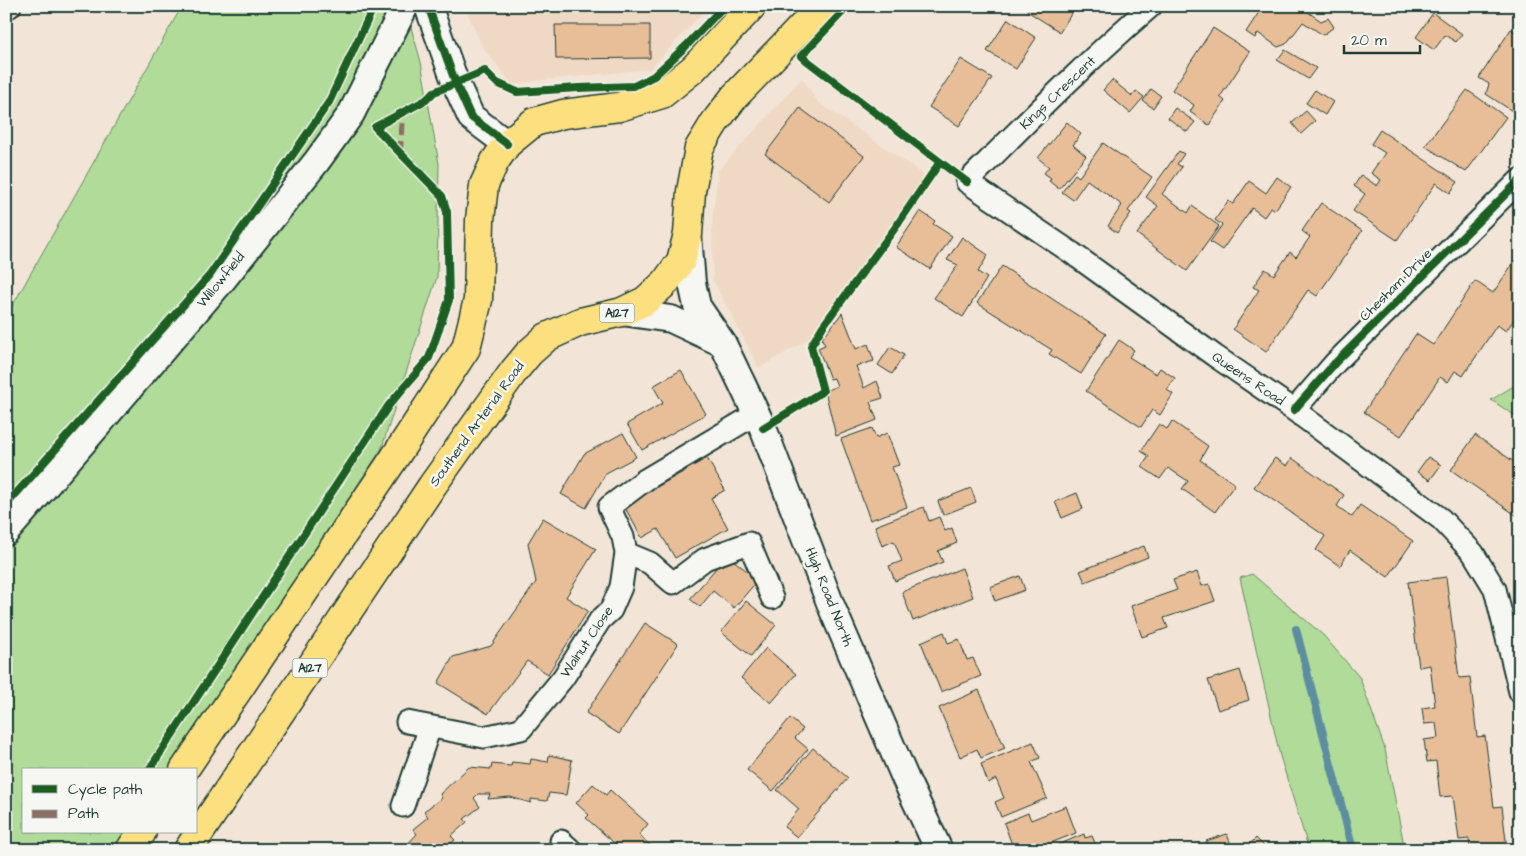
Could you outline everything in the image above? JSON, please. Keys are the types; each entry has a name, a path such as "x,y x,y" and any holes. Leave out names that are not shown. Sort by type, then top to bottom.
{"highway":[{"path":"185,768 393,460 466,348 478,300 480,220 484,185 495,161 507,144 534,122 563,114 619,107 662,94 693,69 752,6"},
{"name":"Southend Arterial Road","path":"188,850 432,486 514,371 529,353 547,336 580,322 622,312 645,301 665,282 680,261 688,234 691,191 699,148 715,122 735,96 822,6"},
{"path":"130,850 141,834"}],"street":[{"path":"6,8 10,6"},
{"name":"Willowfield","path":"6,532 224,278 316,161 351,114 405,6"},
{"path":"428,6 456,84 471,117 507,144"},
{"name":"Kings Crescent","path":"967,182 1151,6"},
{"name":"Chesham Drive","path":"1294,410 1335,363 1520,180"},
{"name":"Queens Road","path":"967,182 1072,253 1215,356 1294,410 1441,519 1474,553 1495,590 1520,692"},
{"name":"High Road North","path":"688,234 692,283 697,306 723,344 756,414 832,608 906,780 939,850"},
{"path":"622,312 671,319 723,344"},
{"name":"Walnut Close","path":"407,722 484,737 521,730 563,678 600,620 612,610 621,587 626,553 623,537 609,507 646,480 756,414"},
{"path":"626,553 650,563 673,583 705,559 749,543 772,598"},
{"path":"403,806 430,727"}],"shaded area":[{"path":"464,6 709,6 650,69 513,85 483,48"},
{"path":"802,78 818,102 926,176 808,340 759,368 713,280 712,222 718,171"}],"green space":[{"path":"182,6 405,6 421,62 439,164 437,277 381,450 168,768 22,768 22,834 124,834 113,850 6,850 6,317"},
{"path":"1520,382 1520,419 1491,400"},
{"path":"1252,574 1323,635 1360,678 1385,749 1405,850 1309,850 1280,756 1240,578"}],"building":[{"path":"1030,6 1076,6 1060,32 1027,11"},
{"path":"1263,6 1307,6 1305,10 1321,21 1328,18 1334,27 1323,35 1303,22 1286,44 1278,47 1258,33 1255,38 1246,32"},
{"path":"1433,13 1462,34 1456,42 1445,35 1434,50 1416,37"},
{"path":"1008,19 1036,38 1016,69 987,51"},
{"path":"555,25 650,25 650,58 556,59"},
{"path":"1213,28 1250,52 1220,97 1225,101 1209,125 1190,112 1194,105 1172,90"},
{"path":"1511,29 1520,35 1520,116 1486,94 1489,84 1479,78"},
{"path":"1285,50 1316,68 1308,79 1277,60"},
{"path":"961,59 992,78 959,126 929,107"},
{"path":"1112,80 1132,96 1136,91 1144,97 1130,113 1103,90"},
{"path":"1151,89 1161,96 1153,108 1143,101"},
{"path":"1315,90 1333,102 1325,115 1306,103"},
{"path":"1467,90 1506,117 1466,172 1425,146"},
{"path":"800,108 864,156 829,202 765,154"},
{"path":"1175,108 1195,122 1187,132 1168,118"},
{"path":"1306,111 1315,121 1301,134 1292,123"},
{"path":"1067,122 1081,134 1073,145 1086,156 1059,189 1049,181 1051,178 1044,173 1049,167 1038,158"},
{"path":"1380,130 1458,182 1450,193 1436,183 1397,240 1353,211 1365,194 1354,186 1361,175 1377,186 1381,180 1371,173 1385,153 1371,144"},
{"path":"1103,143 1152,177 1128,211 1131,213 1117,233 1108,226 1122,205 1087,180 1073,200 1062,192 1075,174 1079,177"},
{"path":"1179,151 1184,154 1177,164 1182,167 1162,194 1188,213 1192,206 1219,226 1187,271 1137,234 1158,206 1146,197"},
{"path":"1277,177 1291,187 1275,210 1271,207 1264,217 1252,208 1222,250 1210,242 1222,225 1215,220 1228,201 1233,204 1249,181 1266,193"},
{"path":"1321,203 1362,231 1317,296 1308,290 1266,352 1233,329 1259,290 1253,287 1265,269 1274,275 1290,252 1296,257 1310,237 1302,231"},
{"path":"920,211 935,221 933,224 952,236 930,269 896,247"},
{"path":"962,237 988,255 978,272 987,278 963,317 934,298 958,265 947,260"},
{"path":"1520,253 1520,313 1506,331 1497,325 1463,376 1455,371 1448,382 1440,377 1401,436 1364,412 1416,334 1433,345 1475,281 1493,293"},
{"path":"1002,266 1106,334 1081,374 1049,354 1052,350 977,303"},
{"path":"842,313 856,349 868,344 874,361 856,366 864,388 877,381 883,398 870,402 877,420 836,436 825,391 837,386 834,378 830,379 818,348 825,345 822,339"},
{"path":"1119,340 1134,350 1129,357 1156,374 1160,368 1175,378 1167,390 1173,394 1160,415 1152,410 1141,427 1086,391"},
{"path":"890,347 904,355 892,374 878,365"},
{"path":"681,370 706,414 642,450 627,424 663,403 653,386"},
{"path":"1172,421 1208,446 1200,460 1235,484 1215,512 1182,489 1188,481 1168,468 1160,479 1142,467 1149,456 1141,451 1159,424 1167,429"},
{"path":"872,428 876,438 887,433 899,465 892,467 907,507 870,520 841,439"},
{"path":"623,433 636,457 606,473 586,508 561,494 584,454"},
{"path":"1475,435 1520,466 1520,518 1451,470"},
{"path":"1428,457 1441,465 1430,480 1417,472"},
{"path":"707,458 725,490 711,498 728,528 675,558 658,529 642,538 624,506"},
{"path":"1275,458 1287,466 1292,458 1344,495 1337,506 1352,517 1360,505 1413,541 1388,577 1350,550 1340,566 1316,550 1325,536 1254,487"},
{"path":"971,488 976,502 943,515 938,501"},
{"path":"1077,493 1083,509 1062,518 1055,502"},
{"path":"924,507 929,521 939,517 945,531 952,528 957,543 938,551 943,562 895,581 889,566 902,561 894,541 882,546 875,526"},
{"path":"543,518 596,549 566,597 588,611 548,674 527,661 488,714 438,683 453,657 491,646 536,582 528,543"},
{"path":"1144,546 1148,557 1085,582 1080,571"},
{"path":"727,555 758,580 734,608 713,591 700,607 690,599"},
{"path":"962,568 973,597 913,621 902,592"},
{"path":"1197,572 1202,586 1209,584 1215,601 1164,618 1168,628 1142,637 1131,606 1177,590 1173,580"},
{"path":"1020,576 1025,590 995,601 990,587"},
{"path":"1446,577 1459,678 1470,677 1477,737 1485,736 1494,807 1502,806 1507,850 1470,850 1469,839 1459,840 1453,796 1440,797 1436,761 1427,762 1424,740 1438,738 1436,723 1424,724 1422,708 1435,706 1430,665 1419,667 1408,582"},
{"path":"746,601 776,625 751,656 721,632"},
{"path":"645,623 678,644 619,734 586,713"},
{"path":"944,632 948,643 959,639 967,660 973,658 981,676 941,692 921,642"},
{"path":"766,648 796,674 771,703 741,678"},
{"path":"1240,670 1249,700 1218,710 1208,680"},
{"path":"979,690 1005,748 981,758 977,749 960,757 939,708"},
{"path":"790,718 803,729 795,738 808,749 773,791 747,770"},
{"path":"1033,742 1040,758 1031,762 1047,798 1001,817 995,802 1004,798 996,779 988,783 981,764"},
{"path":"813,748 848,778 797,837 784,827 799,809 777,790"},
{"path":"549,755 572,760 566,795 549,793 547,801 531,799 531,803 510,797 488,799 490,794 478,794 474,798 480,807 464,819 467,822 451,836 455,840 443,850 402,850 417,834 413,829 428,817 424,811 442,798 440,794 469,767 491,769 492,764 511,766 512,762 530,764 531,759 548,762"},
{"path":"593,784 606,795 610,790 648,824 639,835 655,850 622,850 586,818 589,815 576,803"},
{"path":"1066,806 1076,833 1033,850 1014,850 1004,823 1028,813 1031,820"},
{"path":"1084,834 1085,838 1092,836 1098,850 1046,850"},
{"path":"1227,834 1233,850 1209,850 1206,841"},
{"path":"1256,838 1268,850 1244,850"}],"waterway":[{"path":"1296,629 1353,850"}],"marked path":[{"path":"400,153 402,113"}],"cycle path":[{"path":"6,505 210,275 329,102 374,6"},
{"path":"428,6 456,84 471,117 507,144"},
{"path":"150,768 389,405 429,358 449,300 447,212 442,196 375,127 426,100 434,92 485,71 497,83 517,92 634,86 654,76 724,6"},
{"path":"848,6 801,56 967,182"},
{"path":"763,428 823,391 811,346 823,326 895,228 940,162"},
{"path":"1294,410 1335,363 1520,180"}]}
